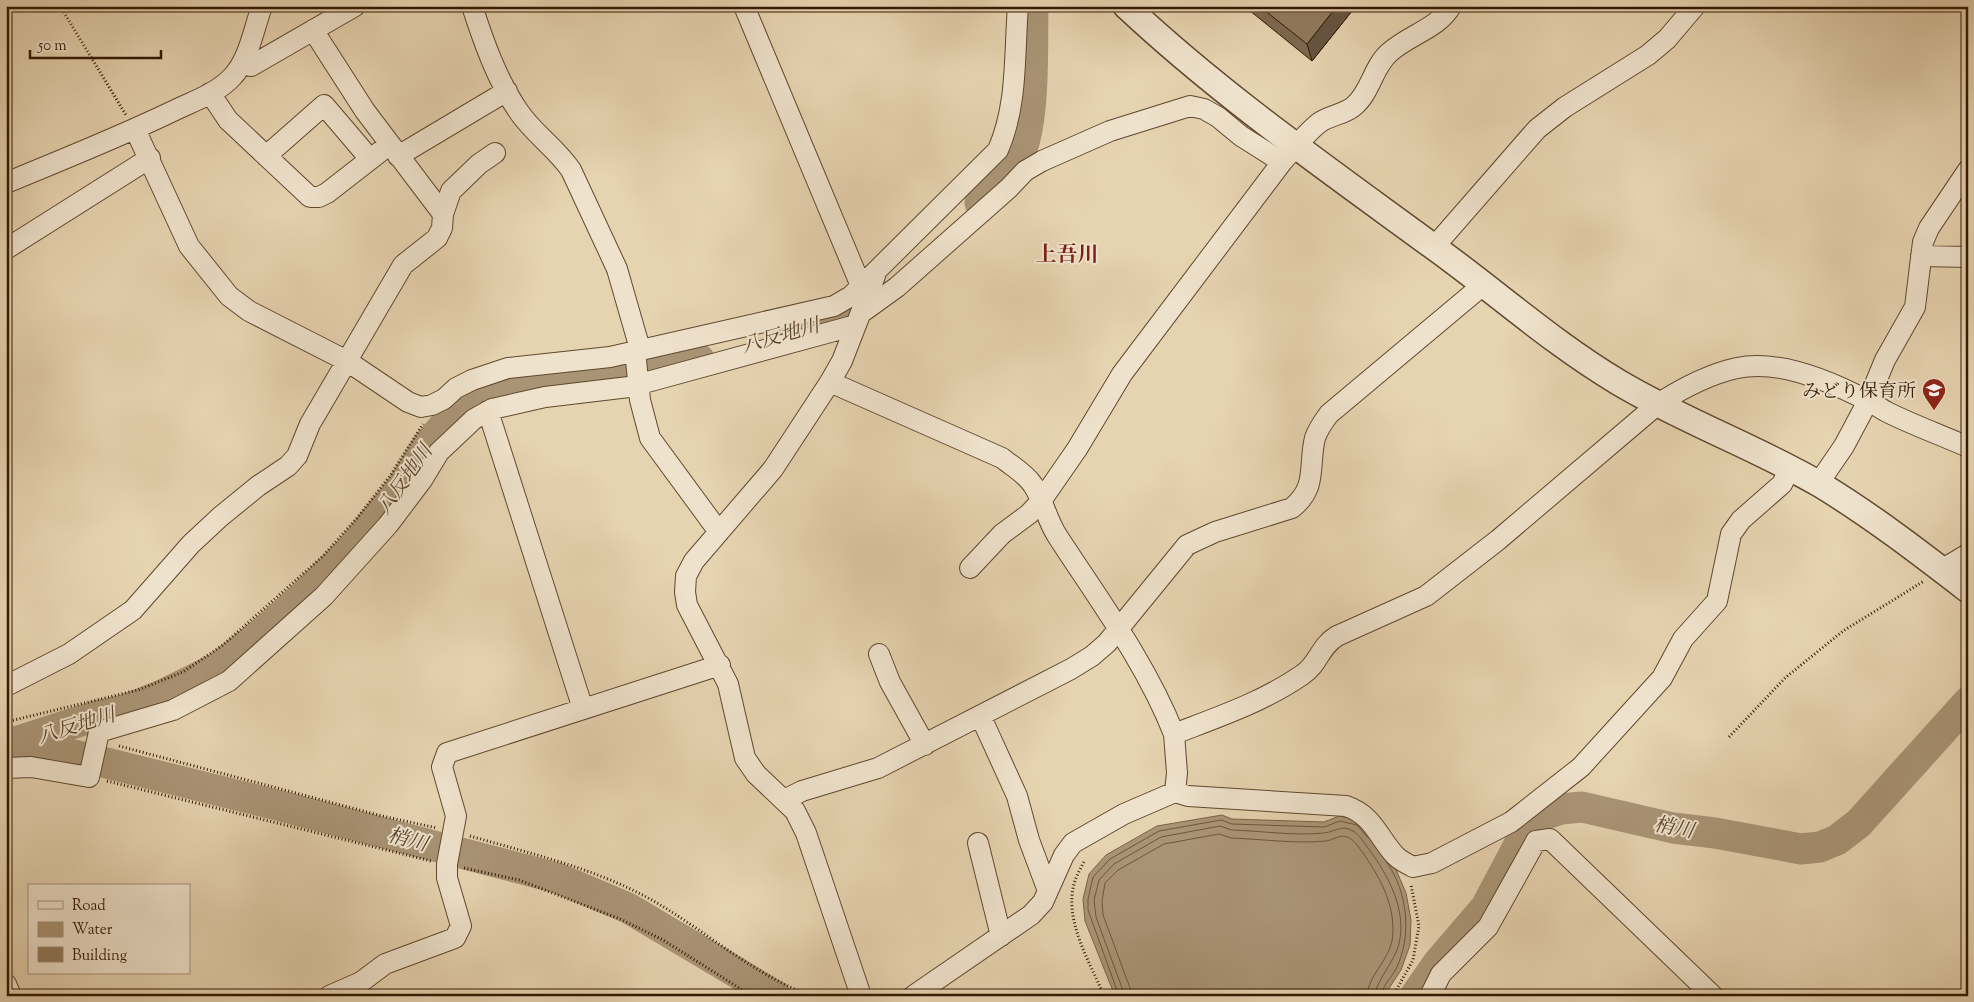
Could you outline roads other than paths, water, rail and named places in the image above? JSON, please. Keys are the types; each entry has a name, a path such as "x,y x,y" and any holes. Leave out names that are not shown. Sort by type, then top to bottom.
{"street":[{"path":"6,183 135,129 210,93 233,76 242,64 262,6"},
{"path":"242,64 252,66 355,6"},
{"path":"472,6 492,63 507,92 520,113 562,157 571,170 617,269 638,342 636,360 640,400 650,438 718,532"},
{"path":"744,6 861,286"},
{"path":"135,129 189,246 229,296 249,311 347,361 408,402 421,407 432,405 464,384 508,368 610,357 834,306 851,296 998,150 1008,127 1014,99 1018,6"},
{"path":"1126,6 1289,155"},
{"path":"970,568 1002,534 1029,514 1041,501 1077,449 1122,374 1289,155 1320,122 1354,106 1369,87 1380,63 1390,52 1434,24 1447,14 1451,6"},
{"path":"1434,246 1537,129 1565,107 1648,55 1667,39 1696,6"},
{"path":"313,30 394,150 443,214"},
{"path":"210,93 228,120 301,190 310,197 319,197 370,159 394,150 507,92"},
{"path":"266,156 324,106 370,159"},
{"path":"6,768 30,767 89,777 99,732 173,710 229,681 338,583 388,525 422,480 439,452 474,419 488,411 545,397 640,385 858,319 1009,188 1025,171 1042,161 1110,131 1190,106 1204,109 1218,117 1241,136 1289,155 1434,246 1567,350 1658,404 1818,484 1869,516 1968,590"},
{"path":"6,686 69,654 133,610 191,544 220,517 258,486 288,466 297,456 310,424 403,265 437,238 442,228 443,214 451,191 479,164 495,153"},
{"path":"6,249 150,158"},
{"path":"1818,484 1844,446 1868,401 1885,360 1915,307 1923,242 1929,228 1968,170"},
{"path":"1921,256 1968,257"},
{"path":"861,996 806,832 795,811 756,774 745,758 733,699 720,665 693,618 685,592 686,576 694,561 772,469 830,382 879,268"},
{"path":"784,800 802,791 878,768 981,717 1092,656 1118,630 1187,545 1215,532 1292,508 1302,500 1309,488 1315,438 1320,426 1329,414 1483,285"},
{"path":"1174,734 1256,702 1304,675 1315,664 1325,643 1426,596 1498,540 1658,404 1680,390 1737,368 1753,367 1798,372 1868,401 1886,412 1968,447"},
{"path":"830,382 1002,458 1026,477 1034,486 1056,534 1118,630 1165,712 1174,734 1176,758 1175,792"},
{"path":"488,411 583,709"},
{"path":"913,996 1031,915 1043,902 1064,854 1073,844 1124,814 1175,792 1188,796 1346,806 1359,810 1368,818 1393,853 1409,864 1422,866 1432,863 1511,822 1581,767 1662,678 1683,639 1717,601 1731,534 1741,520 1782,484 1790,470"},
{"path":"1941,570 1968,554"},
{"path":"879,654 890,682 924,745"},
{"path":"329,996 361,982 385,964 454,938 461,926 447,878 447,859 456,816 442,767 447,753 720,665"},
{"path":"981,717 1017,796 1029,840 1048,891"},
{"path":"1430,996 1441,974 1488,927 1536,842 1550,839 1713,996"},
{"path":"978,843 1001,936"},
{"path":"6,984 11,996"}],"water":[{"path":"1222,815 1232,819 1324,822 1339,816 1360,820 1394,865 1406,893 1411,920 1410,945 1401,970 1384,996 1115,996 1085,921 1083,899 1089,874 1106,855 1157,826"}],"waterway":[{"name":"八反地川","path":"980,203 999,185 1016,164 1027,130 1032,88 1033,6"},
{"name":"八反地川","path":"783,336 850,315"},
{"name":"八反地川","path":"6,745 96,716 124,710 160,696 217,668 263,632 352,548 402,486 428,444 450,419 482,396 506,388 624,375 699,359"},
{"name":"梢川","path":"1415,996 1438,963 1486,907 1523,837 1535,821 1546,814 1561,809 1582,807 1673,828 1715,833 1801,849 1820,847 1837,840 1859,823 1968,702"},
{"name":"梢川","path":"17,744 74,755 281,806 557,878 628,908 776,996"}],"place":[{"name":"みどり保育所","path":"1934,411"}],"district":[{"name":"上吾川","path":"1067,254"}]}
